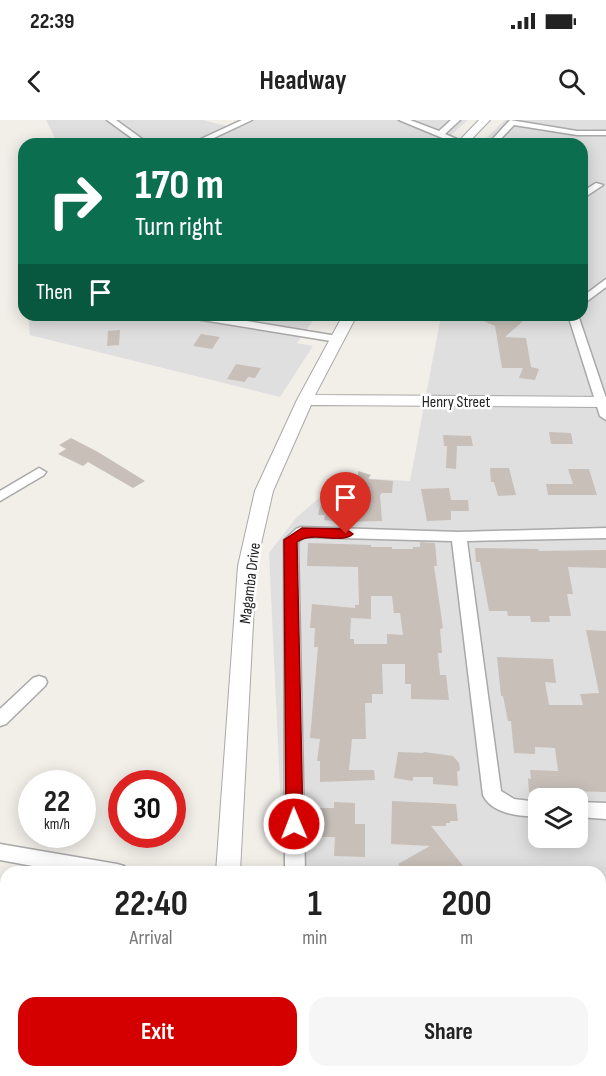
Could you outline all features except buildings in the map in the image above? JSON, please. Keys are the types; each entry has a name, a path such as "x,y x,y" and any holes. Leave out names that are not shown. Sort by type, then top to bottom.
{"street":[{"path":"111,120 137,138"},
{"path":"208,138 248,120"},
{"path":"403,120 449,138"},
{"path":"440,134 456,120"},
{"path":"466,138 484,120"},
{"path":"497,138 513,121 577,133 606,133"},
{"path":"588,192 599,185"},
{"path":"588,297 606,282"},
{"path":"227,321 337,339"},
{"name":"Magamba Drive","path":"228,866 247,566 264,491 306,400 347,321"},
{"path":"575,321 605,407"},
{"name":"Henry Street","path":"306,400 605,407"},
{"path":"0,498 39,472"},
{"path":"295,866 291,540 302,532 459,537 606,533"},
{"path":"459,537 492,795 501,803 515,808 528,809"},
{"path":"0,719 39,682"},
{"path":"588,811 606,812"},
{"path":"0,852 82,866"}],"shaded area":[{"path":"46,120 203,120 227,126 242,120 468,120 448,138 55,138"},
{"path":"505,120 606,120 606,866 284,866 269,553 296,518 343,477 410,481 440,321 588,321 588,138 486,138"},
{"path":"29,321 313,321 297,343 313,346 280,397 30,335"}],"route":[{"path":"294,824 291,540 302,532 346,534"}]}
